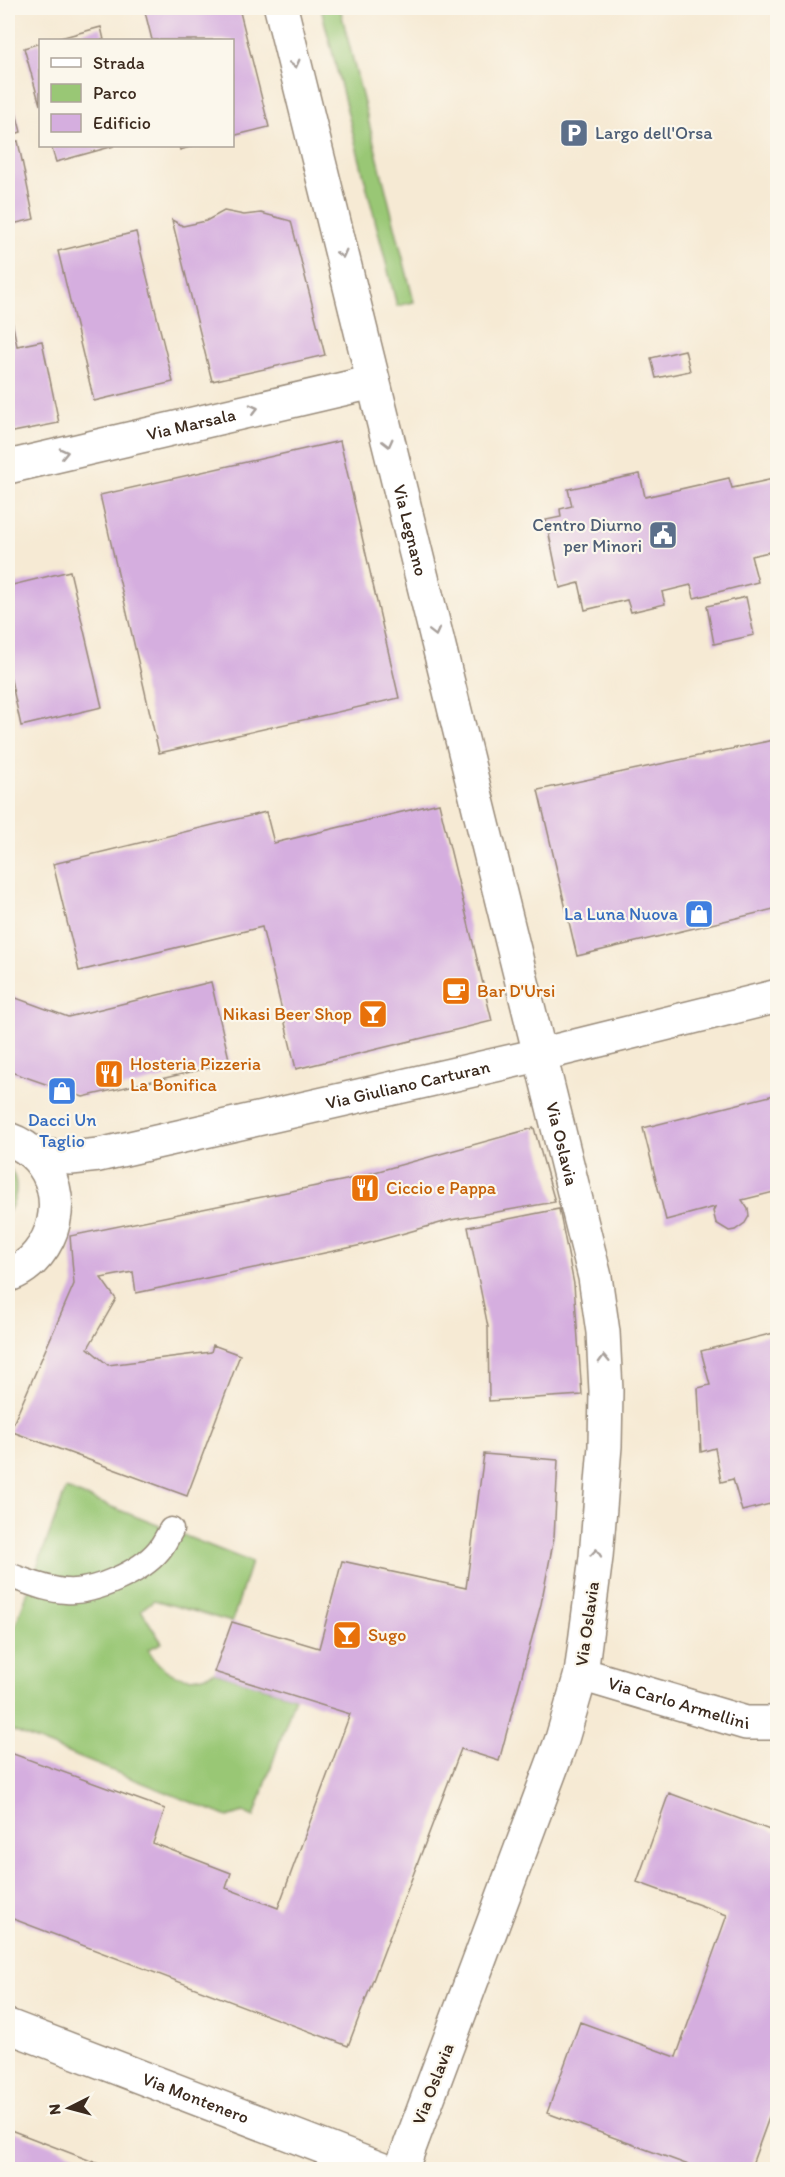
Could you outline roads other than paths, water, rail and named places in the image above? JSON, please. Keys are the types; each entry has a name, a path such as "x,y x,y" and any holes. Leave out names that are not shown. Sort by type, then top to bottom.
{"street":[{"name":"Via Legnano","path":"280,8 539,1055"},
{"name":"Via Marsala","path":"8,467 373,382"},
{"name":"Via Giuliano Carturan","path":"36,1155 71,1158 99,1155 539,1055 777,996"},
{"name":"Via Oslavia","path":"401,2169 562,1739 581,1674 596,1557 606,1391 603,1332 595,1277 539,1055"},
{"path":"8,1139 18,1142 36,1155 50,1175 56,1197 55,1220 47,1243 32,1261 8,1275"},
{"name":"Via Carlo Armellini","path":"581,1674 746,1723 777,1723"},
{"name":"Via Montenero","path":"8,2026 383,2169"}],"lane":[{"path":"8,1575 66,1591 80,1591 104,1585 129,1574 158,1551 171,1530"}],"place":[{"name":"Largo dell'Orsa","path":"574,133"},
{"name":"Centro Diurno per Minori","path":"663,535"},
{"name":"La Luna Nuova","path":"699,914"},
{"name":"Bar D'Ursi","path":"456,991"},
{"name":"Nikasi Beer Shop","path":"373,1014"},
{"name":"Hosteria Pizzeria La Bonifica","path":"109,1074"},
{"name":"Dacci Un Taglio","path":"62,1091"},
{"name":"Ciccio e Pappa","path":"365,1188"},
{"name":"Sugo","path":"347,1635"}]}
